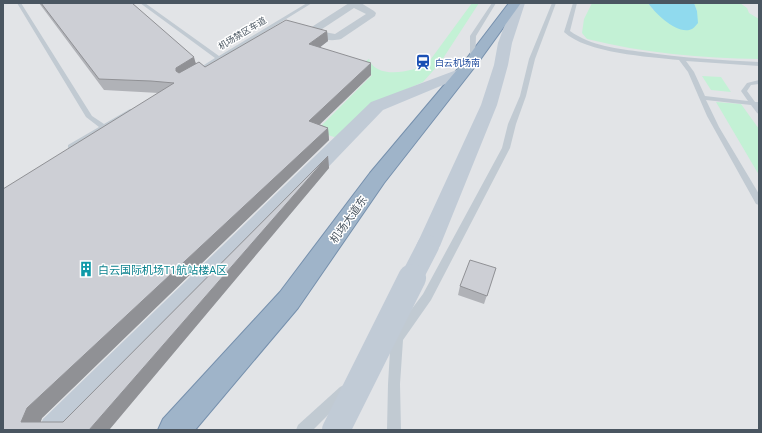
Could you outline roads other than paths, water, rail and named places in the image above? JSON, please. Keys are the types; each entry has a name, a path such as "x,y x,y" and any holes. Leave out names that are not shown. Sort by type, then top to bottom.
{"highway":[{"name":"机场大道东","path":"174,430 289,300 377,178 467,67 515,3"}],"main road":[{"path":"336,430 428,246 489,106 501,65 505,43 519,3"},
{"path":"54,430 377,106 467,67"}],"street":[{"path":"356,3 358,6 371,13 370,16 337,37 332,38 314,34 312,32 356,3"}],"lane":[{"path":"20,3 89,117 103,126"},
{"path":"142,3 219,58"},
{"name":"机场禁区车道","path":"190,77 310,3"},
{"path":"467,67 473,36 494,3"},
{"path":"303,430 397,339 427,297 506,148 512,124 523,96 532,60 554,3"},
{"path":"575,3 567,32 570,36 583,42 622,51 681,59 759,64"},
{"path":"681,59 688,66 710,116 744,173 759,202"},
{"path":"759,82 749,84 744,91 756,104 759,112"},
{"path":"703,98 756,104"},
{"path":"63,153 103,126 137,107"},
{"path":"394,430 394,384 397,339"}],"water":[{"path":"648,3 694,3 697,11 698,23 692,29 680,29 667,22"}],"place":[{"name":"白云机场南","path":"423,62"},
{"name":"白云国际机场T1航站楼A区","path":"86,269"}]}
